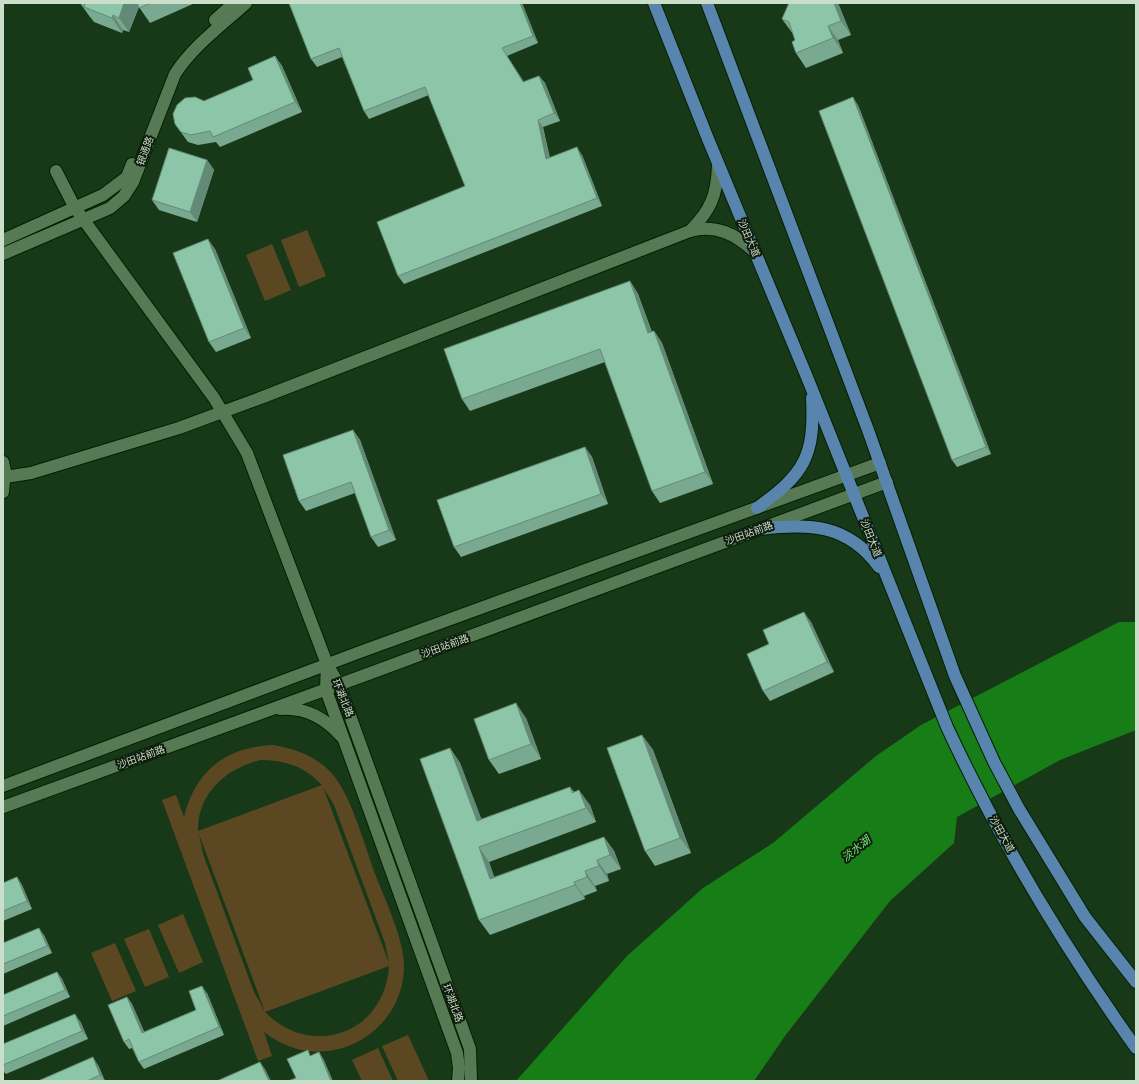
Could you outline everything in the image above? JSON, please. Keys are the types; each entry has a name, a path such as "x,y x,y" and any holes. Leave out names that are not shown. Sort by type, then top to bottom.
{"main road":[{"name":"沙田大道","path":"654,3 718,165 807,377 930,686 969,774 994,820 1091,983 1136,1048"},
{"path":"707,3 880,463 955,676 994,762 1019,808 1085,917 1136,982"},
{"path":"757,508 782,490 803,465 810,447 813,413 807,377"},
{"path":"760,529 791,525 811,526 839,533 858,545 874,560 887,578"}],"street":[{"name":"银通路","path":"3,240 103,195 127,177 168,71 176,56 234,3"},
{"name":"银通路","path":"3,254 110,208 124,196 133,182 175,74 182,62 246,3"},
{"path":"690,231 707,212 714,198 718,182 718,165"},
{"path":"56,171 75,208 223,412 247,453 327,664"},
{"path":"5,477 31,473 105,451 223,412 690,231 700,228 727,232 739,238 754,251"},
{"path":"3,462 5,477 3,492"},
{"name":"沙田站前路","path":"3,786 327,664 880,463"},
{"name":"沙田站前路","path":"3,807 326,690 887,482"},
{"name":"环湖北路","path":"327,664 339,685 470,1049 472,1067 471,1081"},
{"name":"环湖北路","path":"327,664 326,690 457,1053 459,1068 458,1081"},
{"path":"271,710 287,709 303,711 314,715 332,726 343,738"}],"shaded area":[{"path":"307,230 326,276 299,287 281,240"},
{"path":"272,244 291,290 265,301 246,255"},
{"path":"273,745 299,752 314,759 328,769 334,776 352,809 374,871 393,918 401,943 404,966 402,986 395,1003 385,1019 372,1032 357,1042 340,1049 321,1051 302,1050 282,1043 264,1032 272,1056 258,1061 162,800 176,795 184,817 189,801 196,787 215,764 241,751","holes":["261,760 287,763 302,769 322,785 198,831 202,805 208,794 225,776 248,764","323,787 334,805 385,943 389,963","199,834 264,1010 254,992 203,854","389,966 384,989 375,1008 360,1023 343,1032 324,1036 304,1034 284,1027 265,1012"]},
{"path":"183,914 203,962 179,973 158,925"},
{"path":"149,929 169,977 145,987 124,939"},
{"path":"115,943 136,991 112,1001 91,953"},
{"path":"408,1035 429,1081 398,1081 382,1046"},
{"path":"378,1048 393,1081 362,1081 352,1060"}],"water":[{"name":"淡水湖","path":"1119,622 1136,622 1136,730 1060,760 957,817 954,843 890,901 785,1036 754,1081 516,1081 627,956 703,888 773,843 876,756 921,725"}],"building":[{"path":"81,3 124,3 119,18 113,15 112,18 84,7 85,4"},
{"path":"137,3 151,3 139,8"},
{"path":"289,3 520,3 533,36 502,48 523,82 539,76 554,113 538,120 546,159 577,147 597,198 398,276 377,222 465,186 425,87 364,111 339,48 311,59"},
{"path":"789,3 834,3 841,21 828,26 833,38 796,53 792,42 795,40 789,22 782,19"},
{"path":"275,56 295,102 213,137 210,131 191,135 181,132 175,124 173,114 177,105 185,98 195,97 204,101 253,80 248,68"},
{"path":"853,97 986,447 952,460 819,111"},
{"path":"169,148 207,160 190,212 152,200"},
{"path":"208,239 244,328 209,342 173,253"},
{"path":"630,281 648,333 654,331 705,472 652,491 600,349 462,399 444,349"},
{"path":"353,430 389,530 371,537 351,482 299,501 283,455"},
{"path":"585,447 601,494 454,547 437,500"},
{"path":"804,612 827,662 763,691 747,654 769,644 763,630"},
{"path":"516,703 531,744 489,760 474,719"},
{"path":"642,735 680,838 645,851 607,748"},
{"path":"450,748 477,821 570,787 572,793 579,790 586,808 479,847 490,879 604,837 610,855 597,860 599,866 585,871 587,877 574,882 575,885 479,920 420,759"},
{"path":"17,877 27,901 3,911 3,883"},
{"path":"39,928 47,946 3,964 3,943"},
{"path":"57,972 65,990 3,1016 3,995"},
{"path":"202,986 219,1027 139,1062 129,1039 124,1042 108,1005 127,997 142,1033 196,1010 189,991"},
{"path":"75,1014 82,1031 3,1065 3,1044"},
{"path":"308,1050 310,1056 319,1052 331,1081 288,1081 296,1078 287,1059"},
{"path":"93,1057 100,1075 87,1081 38,1081"},
{"path":"260,1062 269,1081 217,1081"}]}
